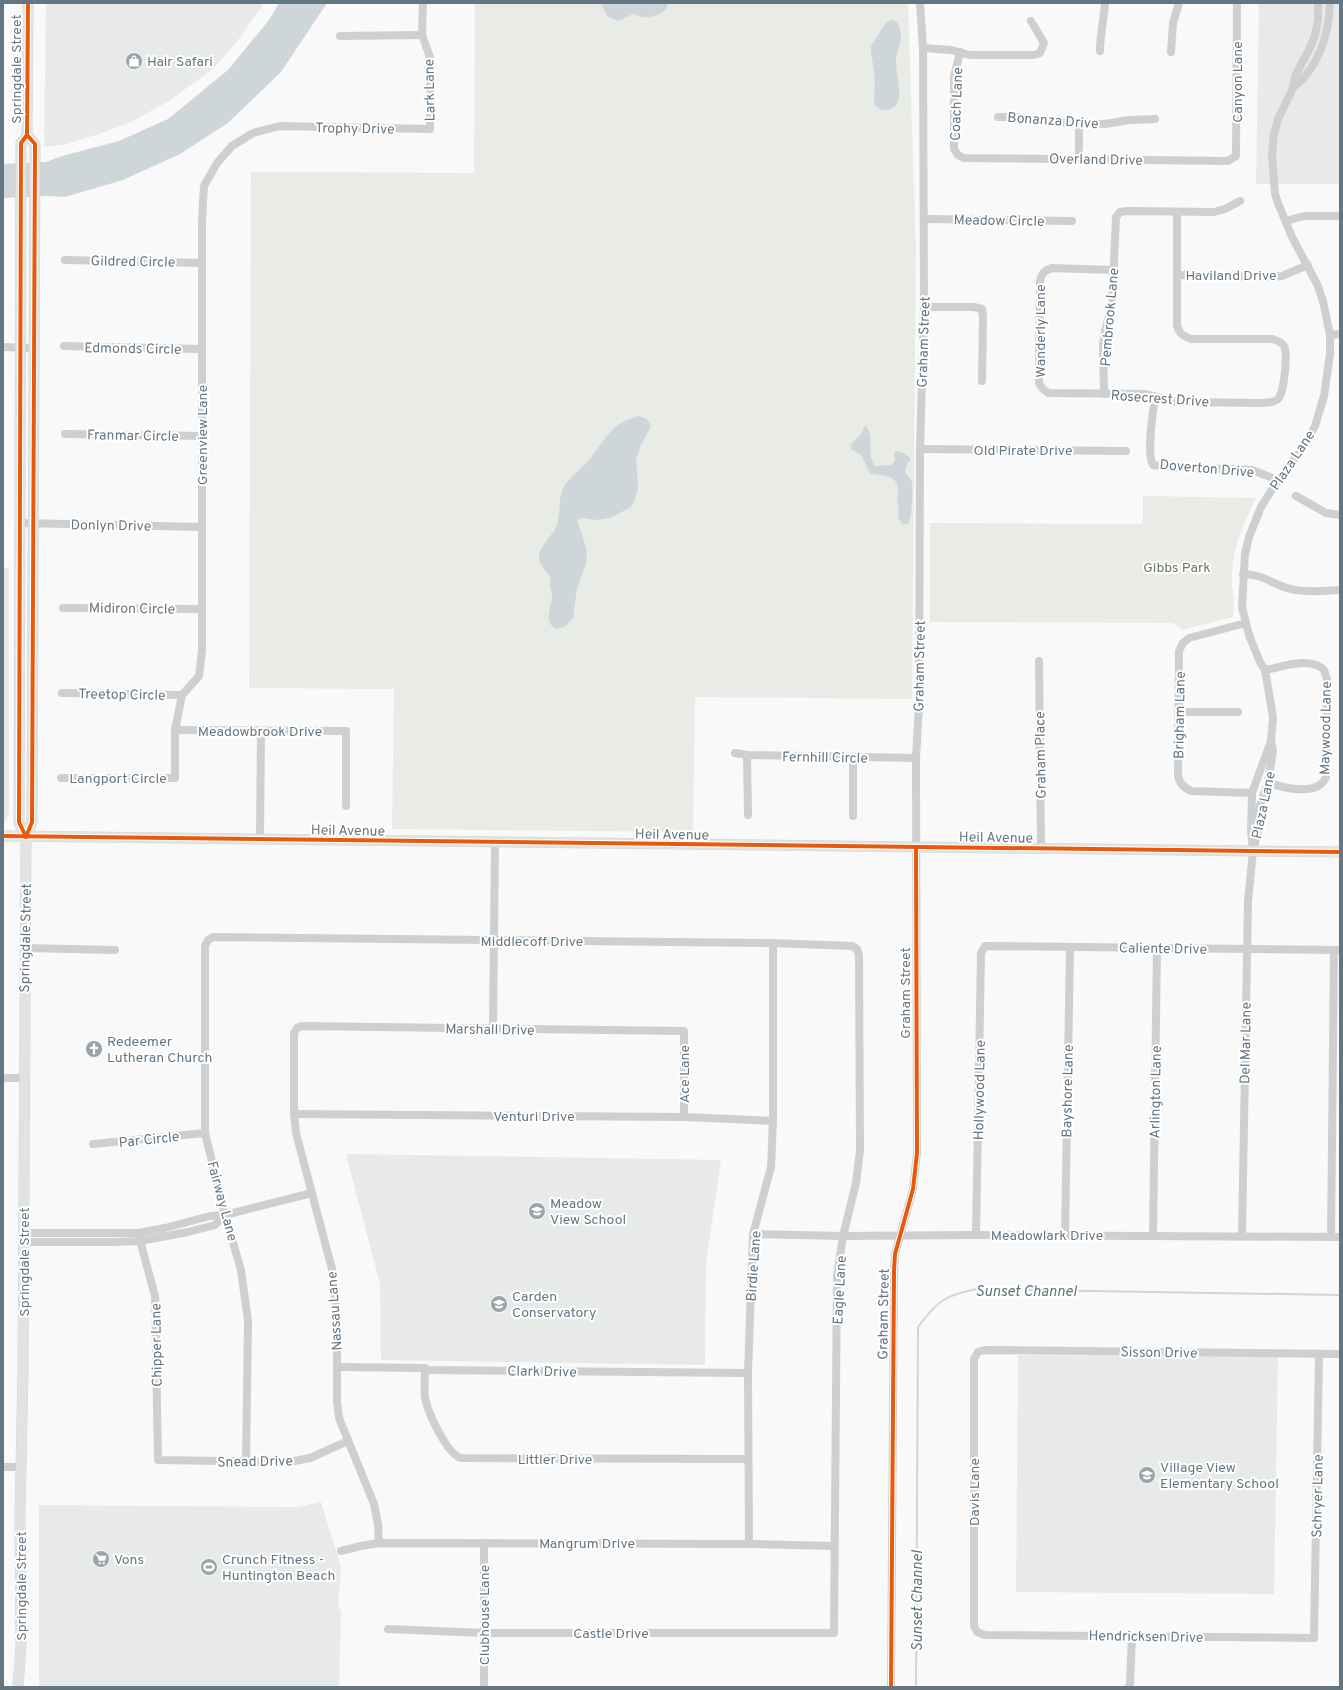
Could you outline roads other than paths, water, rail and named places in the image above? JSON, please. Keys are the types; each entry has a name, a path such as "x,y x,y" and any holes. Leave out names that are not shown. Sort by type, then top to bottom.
{"main road":[{"name":"Springdale Street","path":"26,836 19,822 21,523 20,200 21,143 27,135 28,3"},
{"name":"Springdale Street","path":"18,1687 21,1646 20,1515 22,1467 26,836 32,822 34,523 35,144 27,135"},
{"name":"Heil Avenue","path":"3,836 1340,852"}],"street":[{"name":"Lark Lane","path":"423,3 422,35 430,57 430,130"},
{"name":"Graham Street","path":"891,1687 894,1271 895,1254 913,1189 917,1153 916,758 919,705 920,449 925,220 923,48 920,3"},
{"path":"1100,51 1100,33 1105,3"},
{"path":"1171,52 1173,22 1178,3"},
{"name":"Canyon Lane","path":"1233,159 1236,156 1237,3"},
{"name":"Plaza Lane","path":"1253,851 1251,831 1252,793 1271,741 1273,717 1265,670 1258,657 1242,606 1243,574 1249,537 1261,507 1278,480 1306,444 1320,412 1330,354 1330,335 1323,301 1275,194 1272,154 1274,134 1278,119 1293,88 1295,76 1310,48 1315,35 1318,20 1318,3"},
{"name":"Plaza Lane","path":"1293,88 1304,79 1322,46 1330,20 1330,3"},
{"path":"923,48 951,50 970,55 1034,55 1040,53 1044,43 1031,20"},
{"path":"340,36 422,35"},
{"name":"Coach Lane","path":"958,155 954,149 954,77 960,52"},
{"name":"Bonanza Drive","path":"998,117 1017,117 1039,122 1106,124 1129,120 1155,119"},
{"path":"1078,158 1079,123"},
{"name":"Trophy Drive","path":"280,126 430,130"},
{"name":"Greenview Lane","path":"182,695 199,676 202,651 201,436 202,221 204,186 217,163 232,146 253,133 280,126"},
{"name":"Overland Drive","path":"958,155 964,158 1078,158 1228,161 1233,159"},
{"path":"1177,275 1178,212 1214,212 1225,209 1240,201"},
{"name":"Pembrook Lane","path":"1104,394 1103,345 1112,305 1116,217 1120,212 1127,211 1178,212"},
{"path":"1286,221 1304,216 1340,216"},
{"name":"Meadow Circle","path":"925,220 1072,221"},
{"name":"Gildred Circle","path":"65,260 202,263"},
{"name":"Haviland Drive","path":"1177,275 1272,277 1282,276 1308,265"},
{"name":"Wanderly Lane","path":"1042,388 1039,383 1041,275 1052,268 1114,270"},
{"name":"Rosecrest Drive","path":"1042,388 1048,393 1146,394 1177,402 1263,403 1273,402 1279,398 1283,390 1286,355 1284,346 1280,342 1273,339 1191,339 1182,336 1177,326 1177,275"},
{"path":"924,307 974,307 982,309 982,381"},
{"path":"1330,335 1340,334"},
{"name":"Edmonds Circle","path":"64,346 202,349"},
{"path":"3,347 34,348"},
{"name":"Doverton Drive","path":"1155,397 1150,460 1154,465 1252,470 1278,480"},
{"name":"Franmar Circle","path":"65,434 201,436"},
{"name":"Old Pirate Drive","path":"920,449 1126,451"},
{"path":"1296,496 1326,513 1340,515"},
{"name":"Donlyn Drive","path":"21,523 202,527"},
{"path":"1243,574 1256,574 1288,588 1299,591 1340,590"},
{"name":"Midiron Circle","path":"63,608 201,609"},
{"name":"Brigham Lane","path":"1246,622 1189,638 1183,643 1179,651 1178,780 1183,786 1191,791 1252,793"},
{"name":"Graham Place","path":"1039,661 1040,849"},
{"name":"Maywood Lane","path":"1265,670 1289,665 1306,664 1318,666 1324,670 1327,679 1326,777 1320,785 1310,789 1284,788 1268,782"},
{"name":"Treetop Circle","path":"62,693 182,695"},
{"path":"175,730 182,695"},
{"path":"1179,712 1238,712"},
{"name":"Meadowbrook Drive","path":"175,730 346,731 346,806"},
{"name":"Langport Circle","path":"61,778 175,778 175,730"},
{"path":"260,839 261,731"},
{"name":"Plaza Lane","path":"1253,851 1258,830 1259,808 1268,782 1273,751 1271,741"},
{"name":"Fernhill Circle","path":"735,753 747,755 852,758 916,758"},
{"path":"747,755 748,815"},
{"path":"852,758 854,816"},
{"path":"492,1029 495,843"},
{"name":"Del Mar Lane","path":"1242,1236 1246,949 1248,901 1253,851"},
{"name":"Middlecoff Drive","path":"208,940 213,937 773,943 852,946 857,949"},
{"name":"Fairway Lane","path":"208,940 205,946 205,1133 225,1216 241,1270 248,1321 246,1462"},
{"name":"Birdie Lane","path":"749,1544 748,1373 753,1234 771,1167 773,1122 773,943"},
{"name":"Caliente Drive","path":"986,946 1337,950"},
{"name":"Hollywood Lane","path":"976,1235 981,953 986,946"},
{"name":"Bayshore Lane","path":"1065,1235 1070,947"},
{"path":"25,948 115,950"},
{"name":"Arlington Lane","path":"1153,1236 1157,948"},
{"name":"Eagle Lane","path":"834,1633 838,1276 843,1236 856,1183 860,1151 859,954 857,949"},
{"path":"1331,1237 1337,950"},
{"name":"Marshall Drive","path":"297,1028 302,1026 684,1031"},
{"name":"Nassau Lane","path":"297,1028 294,1033 294,1114 296,1134 333,1276 337,1318 337,1402 339,1418 374,1504 378,1524 379,1543"},
{"name":"Ace Lane","path":"684,1031 684,1117"},
{"path":"3,1078 24,1078"},
{"name":"Venturi Drive","path":"294,1114 684,1117 773,1122"},
{"name":"Par Circle","path":"93,1144 205,1133"},
{"path":"23,1237 113,1242 139,1237 165,1228 210,1216 225,1216 312,1193"},
{"name":"Meadowlark Drive","path":"753,1234 843,1236 1065,1235 1340,1237"},
{"name":"Chipper Lane","path":"139,1237 155,1296 158,1460"},
{"name":"Sisson Drive","path":"978,1352 985,1350 1340,1354"},
{"name":"Davis Lane","path":"977,1632 974,1626 974,1358 978,1352"},
{"name":"Schryer Lane","path":"1314,1638 1319,1354"},
{"name":"Clark Drive","path":"337,1367 425,1368 425,1370 748,1373"},
{"name":"Littler Drive","path":"425,1370 425,1399 434,1420 451,1451 457,1457 748,1459"},
{"name":"Snead Drive","path":"158,1460 289,1462 310,1458 348,1441"},
{"path":"3,1467 22,1467"},
{"name":"Mangrum Drive","path":"341,1551 379,1543 749,1544 834,1546"},
{"name":"Clubhouse Lane","path":"484,1543 484,1687"},
{"name":"Castle Drive","path":"388,1629 484,1633 834,1633"},
{"name":"Hendricksen Drive","path":"977,1632 985,1635 1314,1638"},
{"path":"1129,1687 1132,1636"}],"waterway":[{"name":"Sunset Channel","path":"916,1687 918,1327 937,1305 949,1297 977,1289 1340,1295"}],"place":[{"name":"Hair Safari","path":"134,61"},
{"name":"Redeemer Lutheran Church","path":"94,1049"},
{"name":"Meadow View School","path":"537,1211"},
{"name":"Carden Conservatory","path":"499,1304"},
{"name":"Village View Elementary School","path":"1147,1475"},
{"name":"Vons","path":"101,1559"},
{"name":"Crunch Fitness - Huntington Beach","path":"209,1567"}],"park label":[{"name":"Gibbs Park","path":"1177,567"}]}
